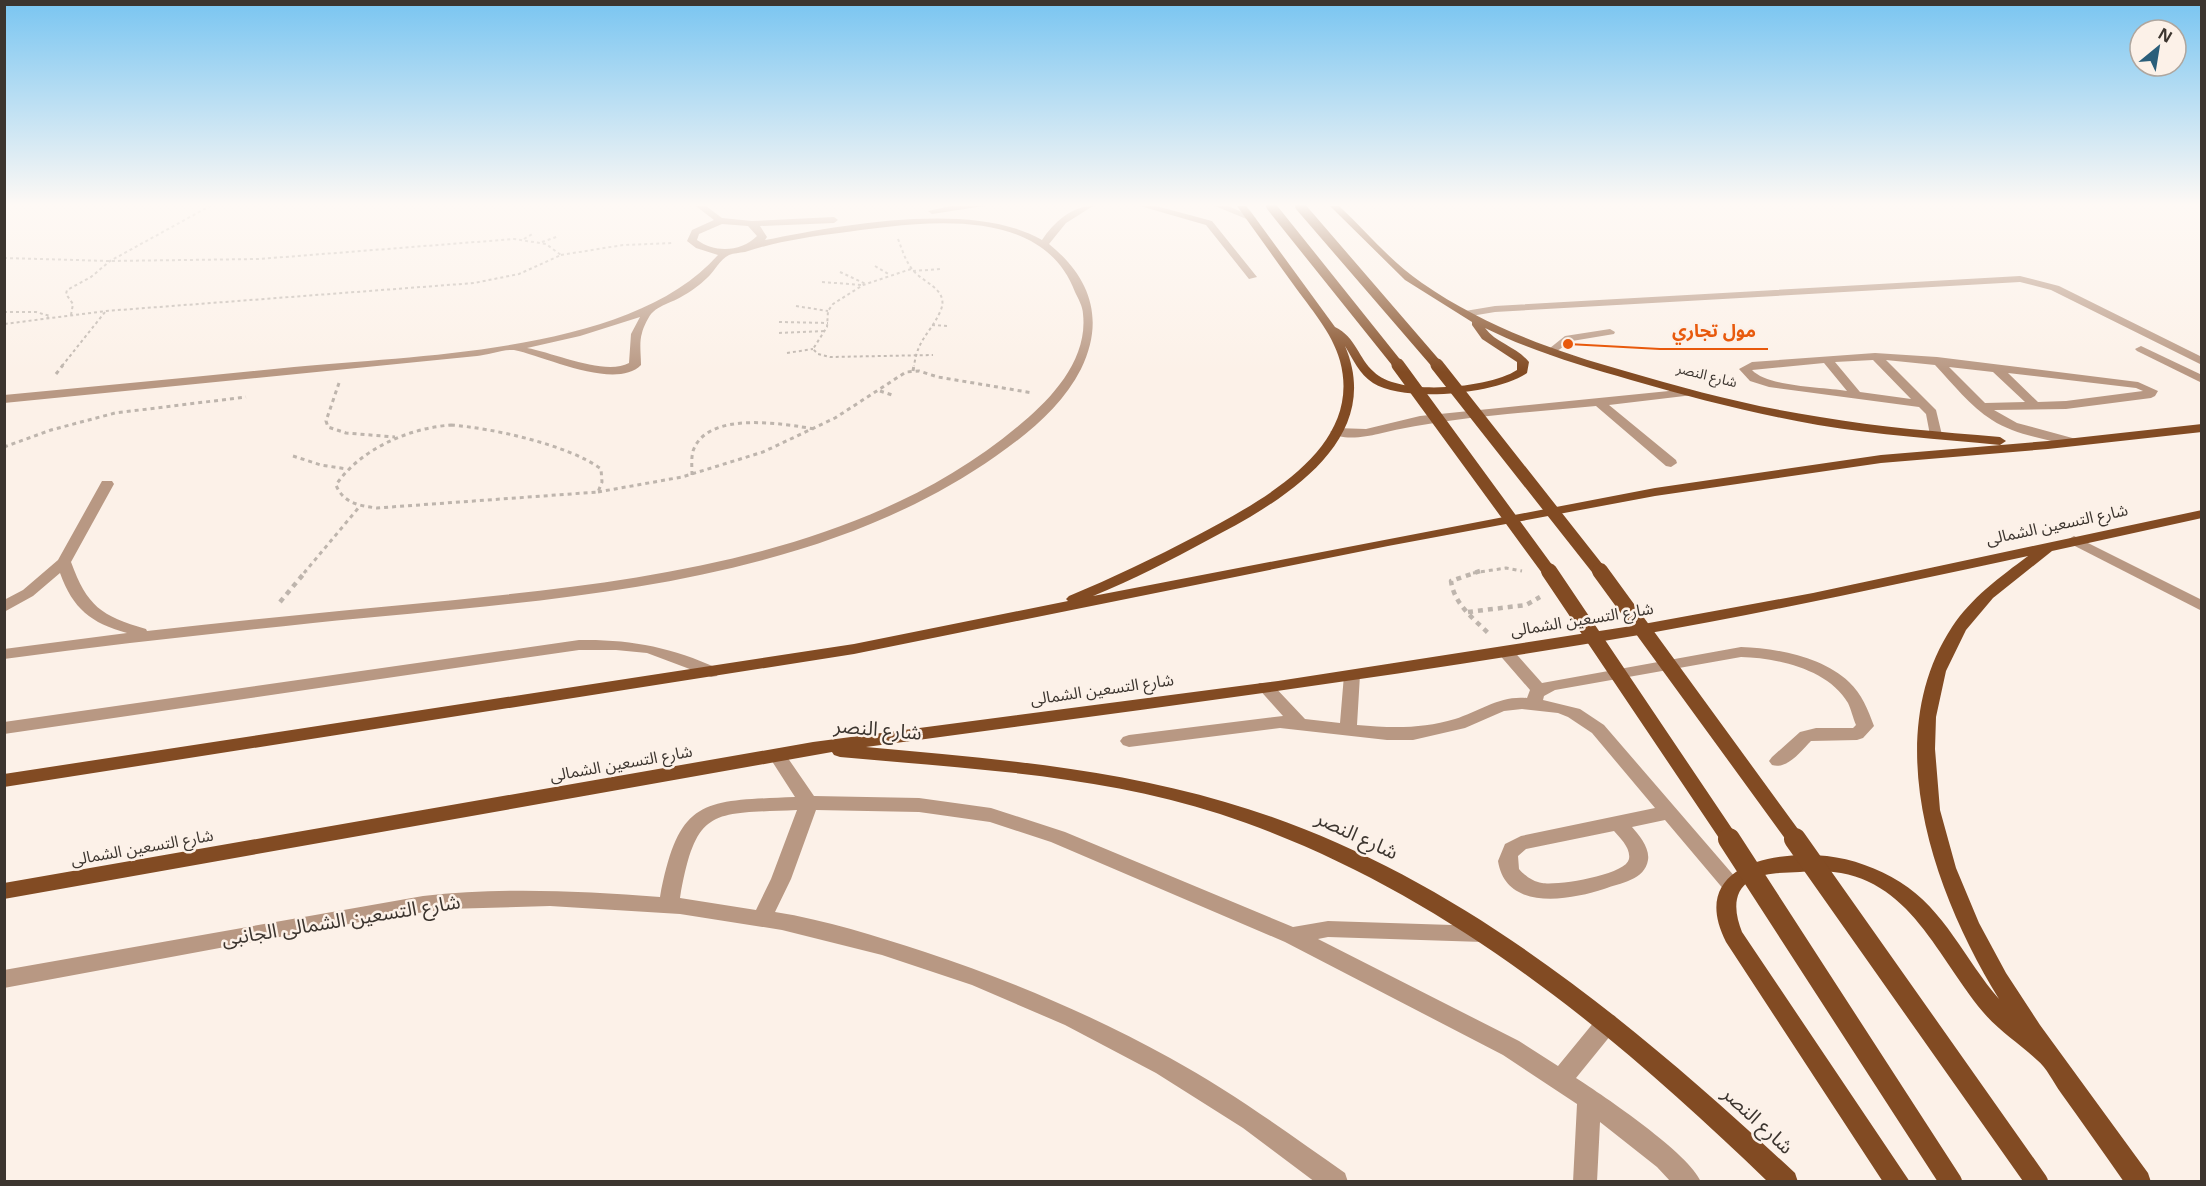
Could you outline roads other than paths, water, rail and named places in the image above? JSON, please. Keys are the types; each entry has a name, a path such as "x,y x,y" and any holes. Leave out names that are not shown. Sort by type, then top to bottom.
{"main road":[{"path":"1040,613 1116,582 1259,507 1302,475 1318,458 1336,432 1346,407 1348,374 1339,343 1282,261"},
{"path":"1318,261 1409,377 1508,512 1653,722 1859,1036 1951,1182"},
{"path":"1350,261 1552,505 1703,709 1934,1032 2037,1182"},
{"name":"شارع النصر","path":"1391,261 1401,272 1465,314 1524,343 1689,393 1818,421 2048,445"},
{"path":"1329,329 1348,339 1370,375 1394,387 1426,390 1502,382 1519,376 1523,371 1523,362 1482,334 1478,329 1478,321"},
{"path":"4,781 854,649 1377,544 1655,492 1881,459 2048,445 2202,428"},
{"name":"شارع التسعين الشمالى","path":"4,891 813,748 1505,652 1813,598 2202,514"},
{"path":"2050,545 1975,607 1959,628 1946,651 1933,684 1929,702 1926,754 1928,799 1935,835 1948,876 1985,956 2011,1001 2139,1182"},
{"name":"شارع النصر","path":"813,748 1010,766 1130,784 1246,815 1342,854 1390,878 1487,934 1663,1066 1786,1182"},
{"path":"1898,1182 1733,936 1725,908 1726,895 1732,885 1750,871 1816,862 1849,868 1887,884 1921,910 1982,995 2003,1019 2049,1055"}],"street":[{"path":"4,399 507,348 584,332 649,309 691,286 717,261"},
{"path":"4,654 149,634 577,592 725,565 793,546 856,524 911,500 959,475 1000,449 1032,423 1057,398 1074,373 1084,349 1089,326 1087,305 1080,285 1062,261"},
{"path":"1240,261 1252,277"},
{"path":"1465,314 1495,309 2009,279 2032,281 2055,288 2202,362"},
{"path":"507,348 569,361 603,374 627,370 635,364 636,334 649,309"},
{"path":"1551,352 1569,338 1610,332"},
{"path":"2141,349 2202,380"},
{"path":"1875,356 1934,417 1935,435"},
{"path":"1923,404 1769,384 1754,379 1745,369 1752,365 1875,356 1937,360 2091,379 2138,385 2152,391 2151,394 2034,406 1983,407"},
{"path":"1827,359 1858,397"},
{"path":"1937,360 1983,407 2007,423 2072,442"},
{"path":"1995,367 2034,406"},
{"path":"2091,379 2117,398"},
{"path":"1336,432 1366,433 1420,420 1689,393"},
{"path":"1599,402 1671,463"},
{"path":"4,607 28,593 64,562 107,484"},
{"path":"2074,540 2202,606"},
{"path":"64,562 74,593 88,612 115,626 149,634"},
{"path":"4,728 579,645 621,644 659,649 711,672"},
{"path":"1505,652 1536,697 1587,720 1598,729 1732,885"},
{"path":"1130,741 1263,722 1299,723 1387,734 1421,732 1459,724 1501,706 1536,697 1551,685 1741,652 1768,653 1788,657 1820,670 1843,685 1856,702 1865,726 1857,734 1806,736 1778,761"},
{"path":"1348,729 1352,675"},
{"path":"1265,687 1299,723"},
{"path":"777,755 809,803"},
{"path":"763,917 782,879 809,803"},
{"path":"669,904 678,860 689,831 704,816 731,807 809,803 919,805 955,808 1002,818 1058,837 1292,936 1511,1048 1561,1078 1589,1099 1666,1159 1689,1182"},
{"path":"1618,823 1636,846 1639,855 1639,863 1626,873 1550,893 1523,885 1513,876 1508,866 1507,857 1512,848 1521,843 1669,812"},
{"name":"شارع التسعين الشمالى الجانبى","path":"4,979 383,910 470,899 612,900 669,904 763,917 852,937 953,968 1020,994 1089,1025 1158,1061 1228,1105 1301,1154 1336,1182"},
{"path":"1292,936 1328,929 1487,934"},
{"path":"1561,1078 1607,1023"},
{"path":"1585,1182 1589,1099"}],"place":[{"name":"مول تجاري","path":"1568,344"}]}
